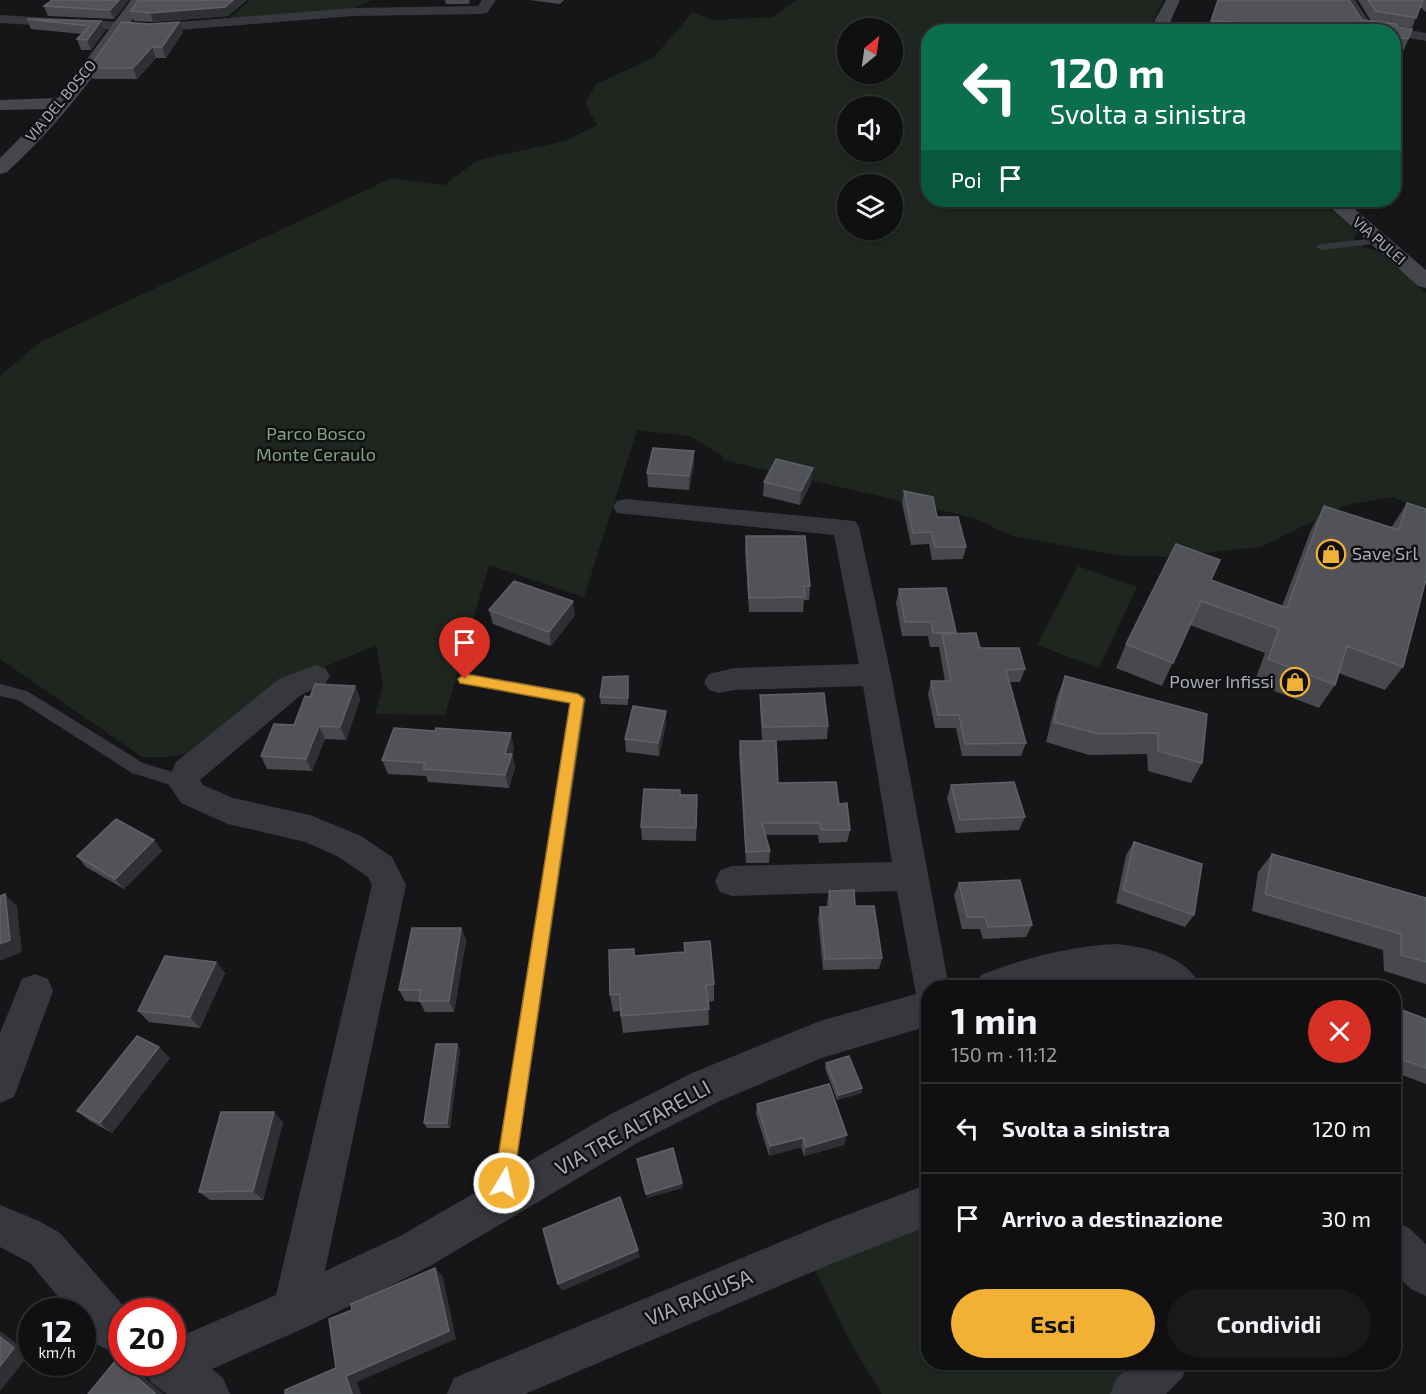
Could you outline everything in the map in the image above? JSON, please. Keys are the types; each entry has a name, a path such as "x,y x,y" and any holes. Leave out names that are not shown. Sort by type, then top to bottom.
{"street":[{"name":"VIA DEL BOSCO","path":"0,168 63,103 120,28 138,0"},
{"path":"1163,24 1173,0"},
{"path":"1348,0 1364,24"},
{"path":"0,19 120,28 153,28 353,12 486,5"},
{"path":"1401,34 1426,37"},
{"path":"0,105 63,103"},
{"name":"VIA PULEI","path":"1340,207 1426,282"},
{"path":"626,507 846,527 876,675 931,980"},
{"path":"718,682 734,679 876,675"},
{"path":"295,1309 389,885 380,867 350,846 310,830 228,810 192,794 183,782 187,771 290,687 315,676"},
{"path":"732,880 912,876"},
{"path":"1021,980 1099,960 1128,961 1156,969 1172,980"},
{"path":"0,1083 35,991"},
{"name":"VIA TRE ALTARELLI","path":"186,1355 295,1309 415,1251 501,1203 625,1128 706,1087 820,1040 921,1010"},
{"name":"VIA RAGUSA","path":"470,1394 826,1244 921,1208"},
{"path":"0,1227 24,1236 45,1248 108,1322"},
{"path":"1401,1250 1426,1275"},
{"path":"1133,1394 1158,1370"},
{"name":"VIA TRE ALTARELLI","path":"182,1376 207,1394"}],"lane":[{"path":"1322,247 1379,241"},
{"path":"465,679 578,699 501,1203"},
{"path":"0,690 22,695 138,768 183,782"}],"green space":[{"path":"250,0 371,0 351,10 228,19"},
{"name":"Parco Bosco Monte Ceraulo","path":"797,0 1163,0 1152,24 921,24 921,207 1328,207 1357,232 1354,239 1362,247 1378,251 1426,293 1426,513 1393,497 1347,505 1260,547 1170,557 1116,555 1012,536 974,518 723,460 723,456 690,436 637,430 584,597 489,565 445,715 375,714 383,686 376,645 285,684 190,753 168,757 142,757 0,659 0,376 40,342 392,178 444,185 478,160 565,141 597,125 585,104 596,84 653,58 693,12 713,20 772,17"},
{"path":"1078,566 1137,587 1099,668 1037,645"},
{"path":"921,1227 921,1370 1141,1370 1114,1394 882,1394 851,1344 814,1268"}],"building":[{"path":"52,0 119,0 110,10 44,6"},
{"path":"138,0 233,0 225,7 150,13 131,11"},
{"path":"1218,0 1349,0 1362,20 1396,24 1272,24 1211,21"},
{"path":"1368,0 1423,0 1416,18 1376,11"},
{"path":"27,19 101,21 87,40 77,39 90,26"},
{"path":"122,22 149,24 179,22 162,47 152,47 133,68 89,68"},
{"path":"1401,27 1412,29 1408,39 1401,38"},
{"path":"653,448 694,451 689,476 647,473"},
{"path":"776,459 813,468 801,491 764,482"},
{"path":"904,491 933,497 937,517 958,517 966,547 935,547 931,532 913,533"},
{"path":"1407,503 1426,509 1426,579 1403,667 1347,646 1335,685 1268,659 1279,629 1201,601 1173,663 1126,644 1176,544 1220,560 1211,580 1287,608 1324,506 1399,530"},
{"path":"746,536 805,536 810,586 804,586 805,597 749,598"},
{"path":"514,581 573,601 549,632 489,610"},
{"path":"946,588 956,632 933,633 931,622 905,622 899,589"},
{"path":"976,633 980,648 1019,648 1025,669 1006,670 1026,743 965,744 959,715 938,715 931,681 951,681 942,634"},
{"path":"628,676 628,698 600,697 603,677"},
{"path":"1065,676 1207,714 1202,763 1158,751 1158,733 1098,734 1054,722"},
{"path":"315,684 355,686 340,727 319,726 306,759 261,756 274,724 294,725 305,696 310,697"},
{"path":"824,693 828,726 763,727 760,695"},
{"path":"633,706 666,711 658,743 625,739"},
{"path":"394,728 511,733 505,754 512,754 505,775 423,769 425,763 382,760"},
{"path":"740,741 776,741 778,783 836,782 839,804 847,803 850,830 821,830 820,823 762,823 770,851 746,852"},
{"path":"1014,782 1025,817 960,820 951,785"},
{"path":"644,789 680,790 680,795 697,795 696,828 641,827"},
{"path":"116,819 154,840 115,879 77,856"},
{"path":"1134,842 1202,864 1194,915 1123,890"},
{"path":"1272,854 1426,898 1426,962 1401,955 1401,934 1265,894"},
{"path":"1020,880 1032,925 988,927 985,917 967,917 959,883"},
{"path":"854,890 855,906 874,906 882,958 825,959 820,907 831,907 829,891"},
{"path":"5,894 10,940 0,944 0,896"},
{"path":"412,928 461,928 449,1001 419,1001 421,990 399,990"},
{"path":"710,941 714,984 706,985 709,1009 621,1016 620,994 610,995 609,950 634,949 634,956 685,952 684,943"},
{"path":"165,956 216,962 190,1017 138,1011"},
{"path":"1401,1010 1426,1019 1426,1068 1401,1059"},
{"path":"137,1036 159,1047 100,1123 77,1111"},
{"path":"436,1044 457,1044 447,1123 424,1123"},
{"path":"849,1056 862,1088 839,1095 826,1063"},
{"path":"829,1084 847,1135 806,1147 803,1138 770,1146 757,1104"},
{"path":"221,1112 274,1112 253,1191 199,1192"},
{"path":"673,1148 682,1183 646,1194 637,1159"},
{"path":"620,1197 638,1250 558,1284 543,1229"},
{"path":"435,1268 449,1331 346,1376 352,1394 285,1394 285,1390 336,1368 329,1319 352,1310 351,1304"},
{"path":"0,1337 14,1348 0,1366"},
{"path":"108,1370 108,1376 135,1376 155,1393 154,1394 88,1394"}],"place":[{"name":"Save Srl","path":"1331,554"},
{"name":"Power Infissi","path":"1295,682"}],"route":[{"path":"465,679 578,699 504,1183"}]}
